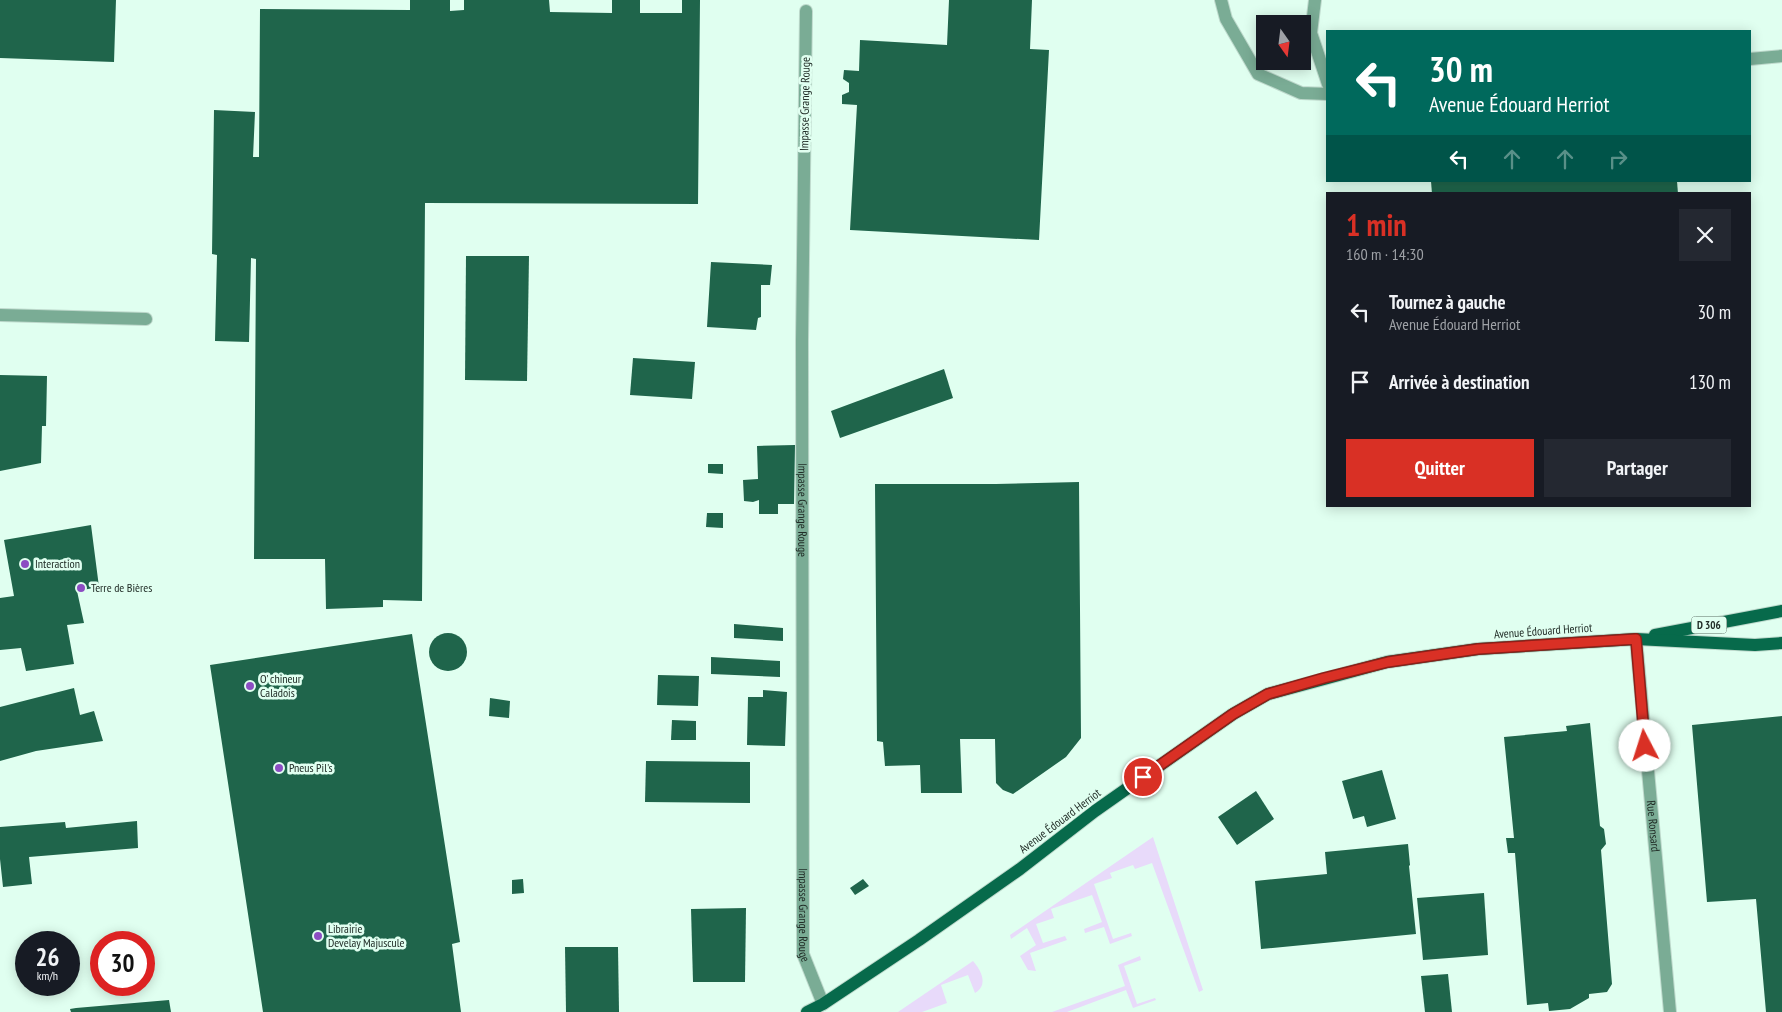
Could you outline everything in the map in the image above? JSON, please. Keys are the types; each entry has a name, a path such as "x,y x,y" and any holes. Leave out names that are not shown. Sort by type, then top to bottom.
{"main road":[{"name":"Avenue Édouard Herriot","path":"1636,639 1782,611"},
{"name":"Avenue Édouard Herriot","path":"808,1012 919,940 1020,869 1095,811 1233,714 1268,694 1388,662 1478,649 1636,639 1755,645 1782,643"}],"street":[{"path":"1221,0 1226,19 1258,74 1301,93 1326,94"},
{"path":"1315,0 1311,33 1326,78"},
{"name":"Impasse Grange Rouge","path":"806,11 802,341 803,954 823,1004"},
{"path":"1751,59 1782,56"},
{"path":"0,315 146,319"},
{"name":"Rue Ronsard","path":"1636,639 1670,1012"}],"shaded area":[{"path":"1153,837 1203,990 1199,992 1152,863 1135,869 1133,865 1110,873 1112,878 1094,884 1113,939 1131,933 1132,936 1110,944 1104,927 1085,933 1084,929 1102,922 1092,895 1051,909 1054,918 1036,924 1043,943 1065,936 1067,940 1030,953 1036,971 1028,970 1020,956 1036,945 1027,928 1011,939 1010,935"},
{"path":"1140,956 1141,960 1124,966 1137,1004 1155,998 1156,1000 1133,1008 1126,990 1067,1012 1052,1012 1125,986 1118,965"},
{"path":"973,961 981,973 983,982 982,986 975,993 968,975 941,985 947,1003 922,1012 898,1012"}],"building":[{"path":"0,0 116,0 114,62 0,58"},
{"path":"410,0 450,0 450,11 464,10 464,0 549,0 550,12 612,13 612,0 640,0 640,13 682,13 682,0 700,0 698,204 425,203 422,601 383,600 383,607 326,609 325,559 254,559 256,259 251,258 249,342 215,341 217,255 212,254 214,110 255,112 253,157 259,157 260,9 410,10"},
{"path":"949,0 1032,0 1030,49 1049,50 1039,240 850,230 857,105 842,104 842,95 849,92 849,83 843,79 844,70 859,71 860,40 947,45"},
{"path":"1431,182 1677,182 1678,192 1432,192"},
{"path":"466,256 529,256 527,381 465,380"},
{"path":"711,262 772,265 770,285 761,285 761,317 758,318 756,330 707,327"},
{"path":"633,358 695,362 692,399 630,395"},
{"path":"944,369 953,398 840,438 831,411"},
{"path":"0,375 47,376 46,426 42,426 41,463 0,471"},
{"path":"795,445 794,504 778,504 778,514 759,514 759,500 753,502 744,501 743,480 758,479 757,446"},
{"path":"708,464 723,464 723,474 708,473"},
{"path":"1079,482 1081,738 1066,757 1013,794 1003,790 996,783 995,739 960,739 962,793 921,793 920,765 885,766 883,742 877,741 875,484"},
{"path":"707,513 723,513 723,528 706,527"},
{"path":"91,525 99,587 77,591 84,623 67,625 74,664 26,671 21,648 0,650 0,598 14,596 4,540"},
{"path":"734,624 783,628 783,641 734,638"},
{"path":"448,633 461,639 467,652 461,665 448,671 435,665 429,652 435,639"},
{"path":"412,634 460,942 452,944 461,1012 263,1012 210,665"},
{"path":"711,657 780,661 780,677 711,674"},
{"path":"658,675 699,676 698,706 657,705"},
{"path":"74,688 80,715 94,711 103,741 36,751 0,761 0,707"},
{"path":"763,690 787,692 785,746 747,745 748,697 763,697"},
{"path":"490,698 510,701 509,718 489,716"},
{"path":"1782,716 1782,1012 1766,1012 1756,899 1707,902 1692,725"},
{"path":"672,720 696,721 696,740 671,740"},
{"path":"1590,723 1600,826 1604,829 1606,844 1601,850 1612,984 1607,992 1589,994 1589,998 1570,1009 1549,1011 1548,1003 1527,1005 1515,853 1508,853 1506,838 1514,838 1504,737 1567,731 1566,726"},
{"path":"646,761 750,762 750,803 645,802"},
{"path":"1382,770 1396,819 1367,827 1364,816 1353,819 1342,781"},
{"path":"1256,791 1274,819 1237,845 1218,817"},
{"path":"137,821 138,848 29,857 32,884 3,887 0,859 0,827 65,822 66,828"},
{"path":"1408,844 1416,934 1261,949 1255,881 1327,874 1325,852"},
{"path":"523,879 524,893 512,894 512,880"},
{"path":"863,879 869,886 855,895 850,888"},
{"path":"1484,893 1488,955 1423,960 1417,898"},
{"path":"746,908 745,982 693,982 691,909"},
{"path":"565,947 618,947 619,1012 566,1012"},
{"path":"1448,974 1452,1012 1425,1012 1421,976"},
{"path":"169,1000 171,1012 71,1012 70,1009 76,1008"}],"place":[{"name":"Interaction","path":"25,564"},
{"name":"Terre de Bières","path":"81,588"},
{"name":"O' chineur Caladois","path":"250,686"},
{"name":"Pneus Pil's","path":"279,768"},
{"name":"Librairie Develay Majuscule","path":"318,936"}],"route":[{"path":"1143,777 1233,714 1268,694 1324,678 1388,662 1478,649 1636,639 1645,746"}]}
